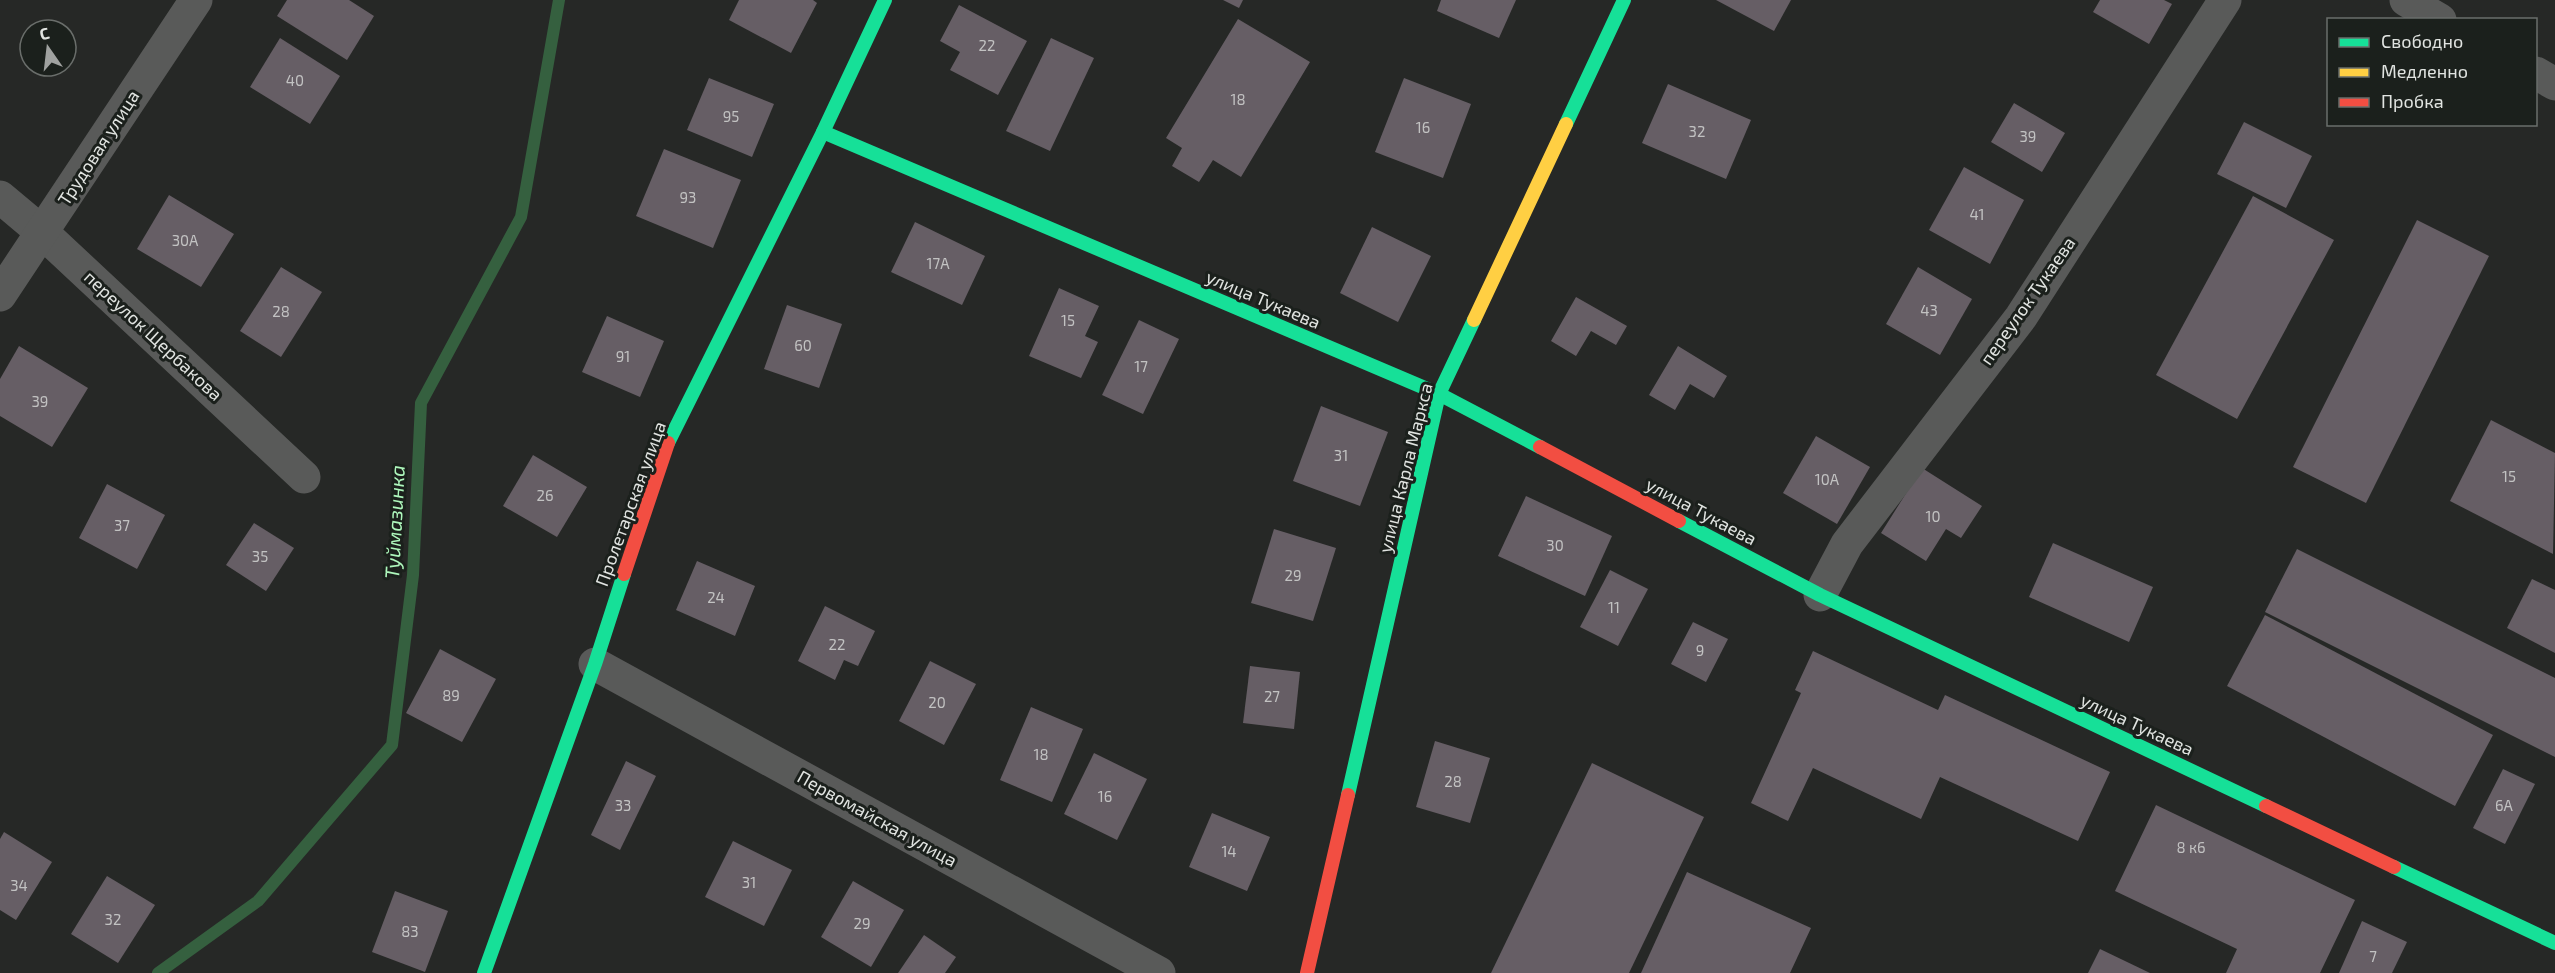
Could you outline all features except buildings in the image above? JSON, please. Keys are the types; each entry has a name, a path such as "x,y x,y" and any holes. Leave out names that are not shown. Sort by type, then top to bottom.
{"street":[{"name":"Трудовая улица","path":"0,296 196,0"},
{"name":"Пролетарская улица","path":"484,973 595,664 666,447 823,132 885,0"},
{"name":"улица Карла Маркса","path":"1307,973 1439,394 1624,0"},
{"name":"переулок Тукаева","path":"1820,595 1847,544 2021,317 2225,0"},
{"path":"2406,0 2437,18"},
{"path":"2537,74 2555,84"},
{"name":"улица Тукаева","path":"823,132 1439,394 1820,595 2555,943"},
{"name":"переулок Щербакова","path":"0,197 43,233 304,477"},
{"name":"Первомайская улица","path":"595,664 1159,973"}],"waterway":[{"name":"Туймазинка","path":"158,973 258,901 392,745 413,575 421,403 521,217 559,0"}],"traffic: fast":[{"path":"668,443 823,132 885,0"},
{"path":"1566,124 1624,0"},
{"path":"823,132 1439,394 1540,447"},
{"path":"1348,795 1439,394 1474,320"},
{"path":"1679,521 1820,595 2266,806"},
{"path":"484,973 595,664 624,574"},
{"path":"2394,867 2555,943"}],"traffic: slow":[{"path":"1474,320 1566,124"}],"traffic: jam":[{"path":"624,574 668,443"},
{"path":"1540,447 1679,521"},
{"path":"1307,973 1348,795"},
{"path":"2266,806 2394,867"}]}
